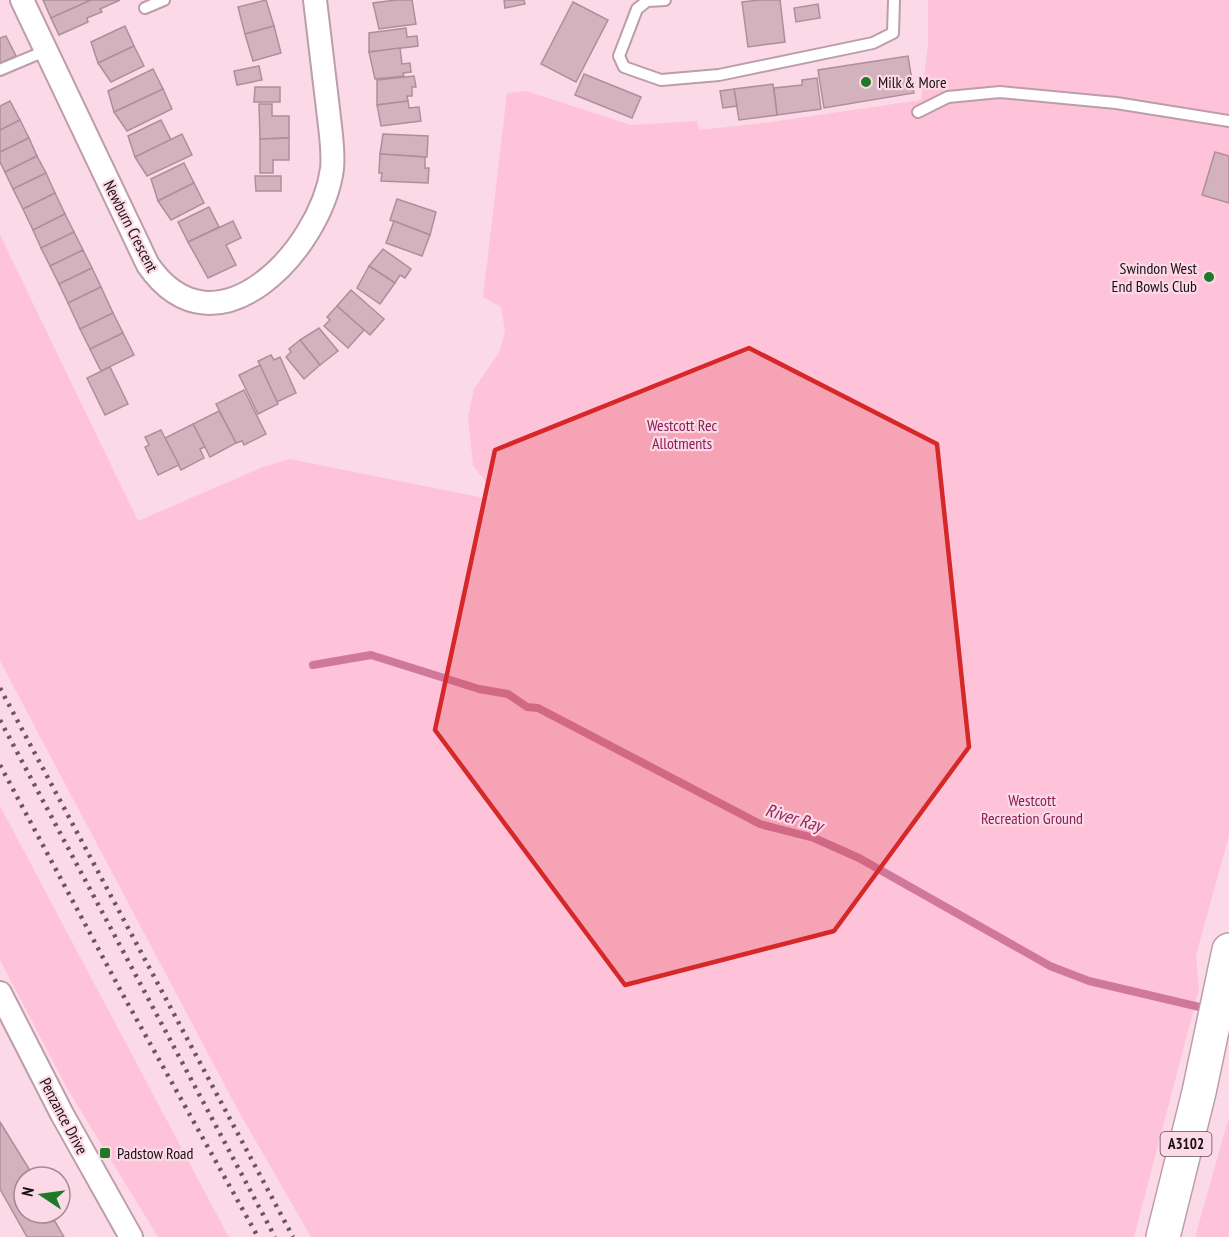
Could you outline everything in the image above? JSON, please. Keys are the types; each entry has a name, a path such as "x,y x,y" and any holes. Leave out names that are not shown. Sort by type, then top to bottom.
{"main road":[{"name":"A3102","path":"1162,1237 1208,1050 1229,950"}],"street":[{"name":"Newburn Crescent","path":"21,0 130,229 159,281 177,295 195,303 226,302 246,293 281,268 310,229 326,194 332,171 332,150 315,0"},
{"name":"Penzance Drive","path":"0,993 62,1114 131,1237"}],"lane":[{"path":"150,4 164,0"},
{"path":"666,0 647,2 637,9 619,56 624,67 662,80 719,75 873,43 893,33 894,0"},
{"path":"0,70 45,51"},
{"path":"918,112 948,97 1000,92 1116,103 1229,121"}],"highlighted area":[{"path":"749,348 937,444 969,747 834,931 625,985 435,730 495,450"}],"green space":[{"path":"928,0 1229,0 1229,836 1196,955 1199,989 1134,1237 311,1237 239,1112 0,661 0,235 138,521 263,467 290,459 489,499 490,488 473,465 468,417 474,389 500,351 505,331 501,307 483,297 507,93 526,91 631,125 697,121 699,130 921,100 928,45"},
{"path":"0,806 229,1237 158,1237 67,1088 0,960"},
{"path":"1229,1117 1229,1237 1195,1237"}],"building":[{"path":"43,0 91,0 51,18"},
{"path":"91,0 120,0 100,9 102,12 87,18 88,22 59,35 51,18"},
{"path":"266,0 274,26 245,34 238,7"},
{"path":"412,0 416,24 379,29 373,3"},
{"path":"504,0 524,0 525,4 505,8"},
{"path":"780,0 785,42 748,47 742,2"},
{"path":"573,2 608,20 576,82 541,64"},
{"path":"818,4 820,18 796,22 794,8"},
{"path":"125,26 134,46 98,63 91,42"},
{"path":"274,26 281,53 253,61 245,34"},
{"path":"406,28 407,37 417,36 418,46 369,52 369,33"},
{"path":"6,36 16,56 0,63 0,38"},
{"path":"134,46 144,66 111,82 98,63"},
{"path":"400,48 402,64 410,63 411,72 403,73 404,76 375,79 369,52"},
{"name":"Milk & More","path":"908,56 914,93 824,108 818,70"},
{"path":"259,66 262,80 237,85 234,71"},
{"path":"153,69 163,89 114,112 108,91"},
{"path":"584,74 641,97 632,118 575,95"},
{"path":"414,76 416,87 412,87 412,96 407,96 408,101 377,105 377,80"},
{"path":"817,78 821,109 777,115 774,88 802,85 802,80"},
{"path":"773,84 777,115 739,120 734,89"},
{"path":"255,87 280,87 280,102 254,102"},
{"path":"163,89 172,109 127,131 114,112"},
{"path":"734,89 737,106 723,108 720,91"},
{"path":"10,101 20,120 0,130 0,106"},
{"path":"408,101 409,108 419,107 421,121 381,126 377,105"},
{"path":"259,104 272,104 272,116 289,116 289,138 260,139"},
{"path":"20,120 29,138 0,152 0,130"},
{"path":"161,120 171,140 135,157 128,136"},
{"path":"182,134 192,155 147,176 135,157"},
{"path":"383,134 428,136 427,157 380,154"},
{"path":"29,138 37,156 5,172 0,162 0,152"},
{"path":"289,138 289,160 273,160 273,173 260,173 260,139"},
{"path":"1215,152 1229,156 1229,203 1202,195"},
{"path":"380,154 425,157 425,168 429,168 428,183 381,181"},
{"path":"37,156 46,173 13,189 5,172"},
{"path":"184,163 194,183 158,201 151,179"},
{"path":"46,173 55,193 23,209 13,189"},
{"path":"255,176 281,176 281,191 256,191"},
{"path":"194,183 204,203 171,220 158,201"},
{"path":"55,193 65,214 33,230 23,209"},
{"path":"397,199 436,212 430,235 390,220"},
{"path":"209,207 219,227 188,242 178,222"},
{"path":"65,214 74,232 41,248 33,230"},
{"path":"233,221 241,238 226,245 236,265 208,278 188,242"},
{"path":"394,221 430,235 422,256 386,243"},
{"path":"74,232 83,250 50,266 41,248"},
{"path":"383,249 411,269 405,278 400,275 395,283 369,266"},
{"path":"83,250 92,268 59,284 50,266"},
{"path":"369,266 395,283 380,304 357,288"},
{"path":"92,268 101,287 68,303 59,284"},
{"path":"101,287 113,313 80,329 68,303"},
{"path":"351,290 384,319 370,335 337,306"},
{"path":"337,306 364,330 348,348 324,326 330,320 327,317"},
{"path":"113,313 123,333 90,349 80,329"},
{"path":"319,328 338,351 320,365 300,340"},
{"path":"123,333 134,355 101,371 90,349"},
{"path":"300,340 320,365 304,379 286,357 291,352 289,349"},
{"path":"271,355 274,360 280,357 296,393 277,402 258,361"},
{"path":"260,365 278,404 258,414 239,375"},
{"path":"110,367 128,404 105,415 87,378"},
{"path":"244,390 266,434 244,445 242,441 236,443 216,404"},
{"path":"219,411 236,443 210,457 193,424"},
{"path":"193,424 205,447 200,449 204,458 181,470 165,438"},
{"path":"161,430 179,465 158,475 145,447 149,445 145,437"},
{"path":"0,1122 27,1165 12,1165 12,1210 0,1189"},
{"path":"20,1225 57,1225 64,1237 27,1237"}],"waterway":[{"name":"River Ray","path":"313,665 371,655 479,689 508,694 527,707 538,708 760,824 814,838 859,858 1050,966 1089,981 1208,1009"}],"railway":[{"path":"0,688 293,1237"},
{"path":"0,720 275,1237"},
{"path":"0,765 123,995 258,1237"}],"place":[{"name":"Milk & More","path":"866,82"},
{"name":"Swindon West End Bowls Club","path":"1209,277"},
{"name":"Padstow Road","path":"105,1153"}],"park label":[{"name":"Westcott Rec Allotments","path":"682,434"},
{"name":"Westcott Recreation Ground","path":"1032,809"}]}
